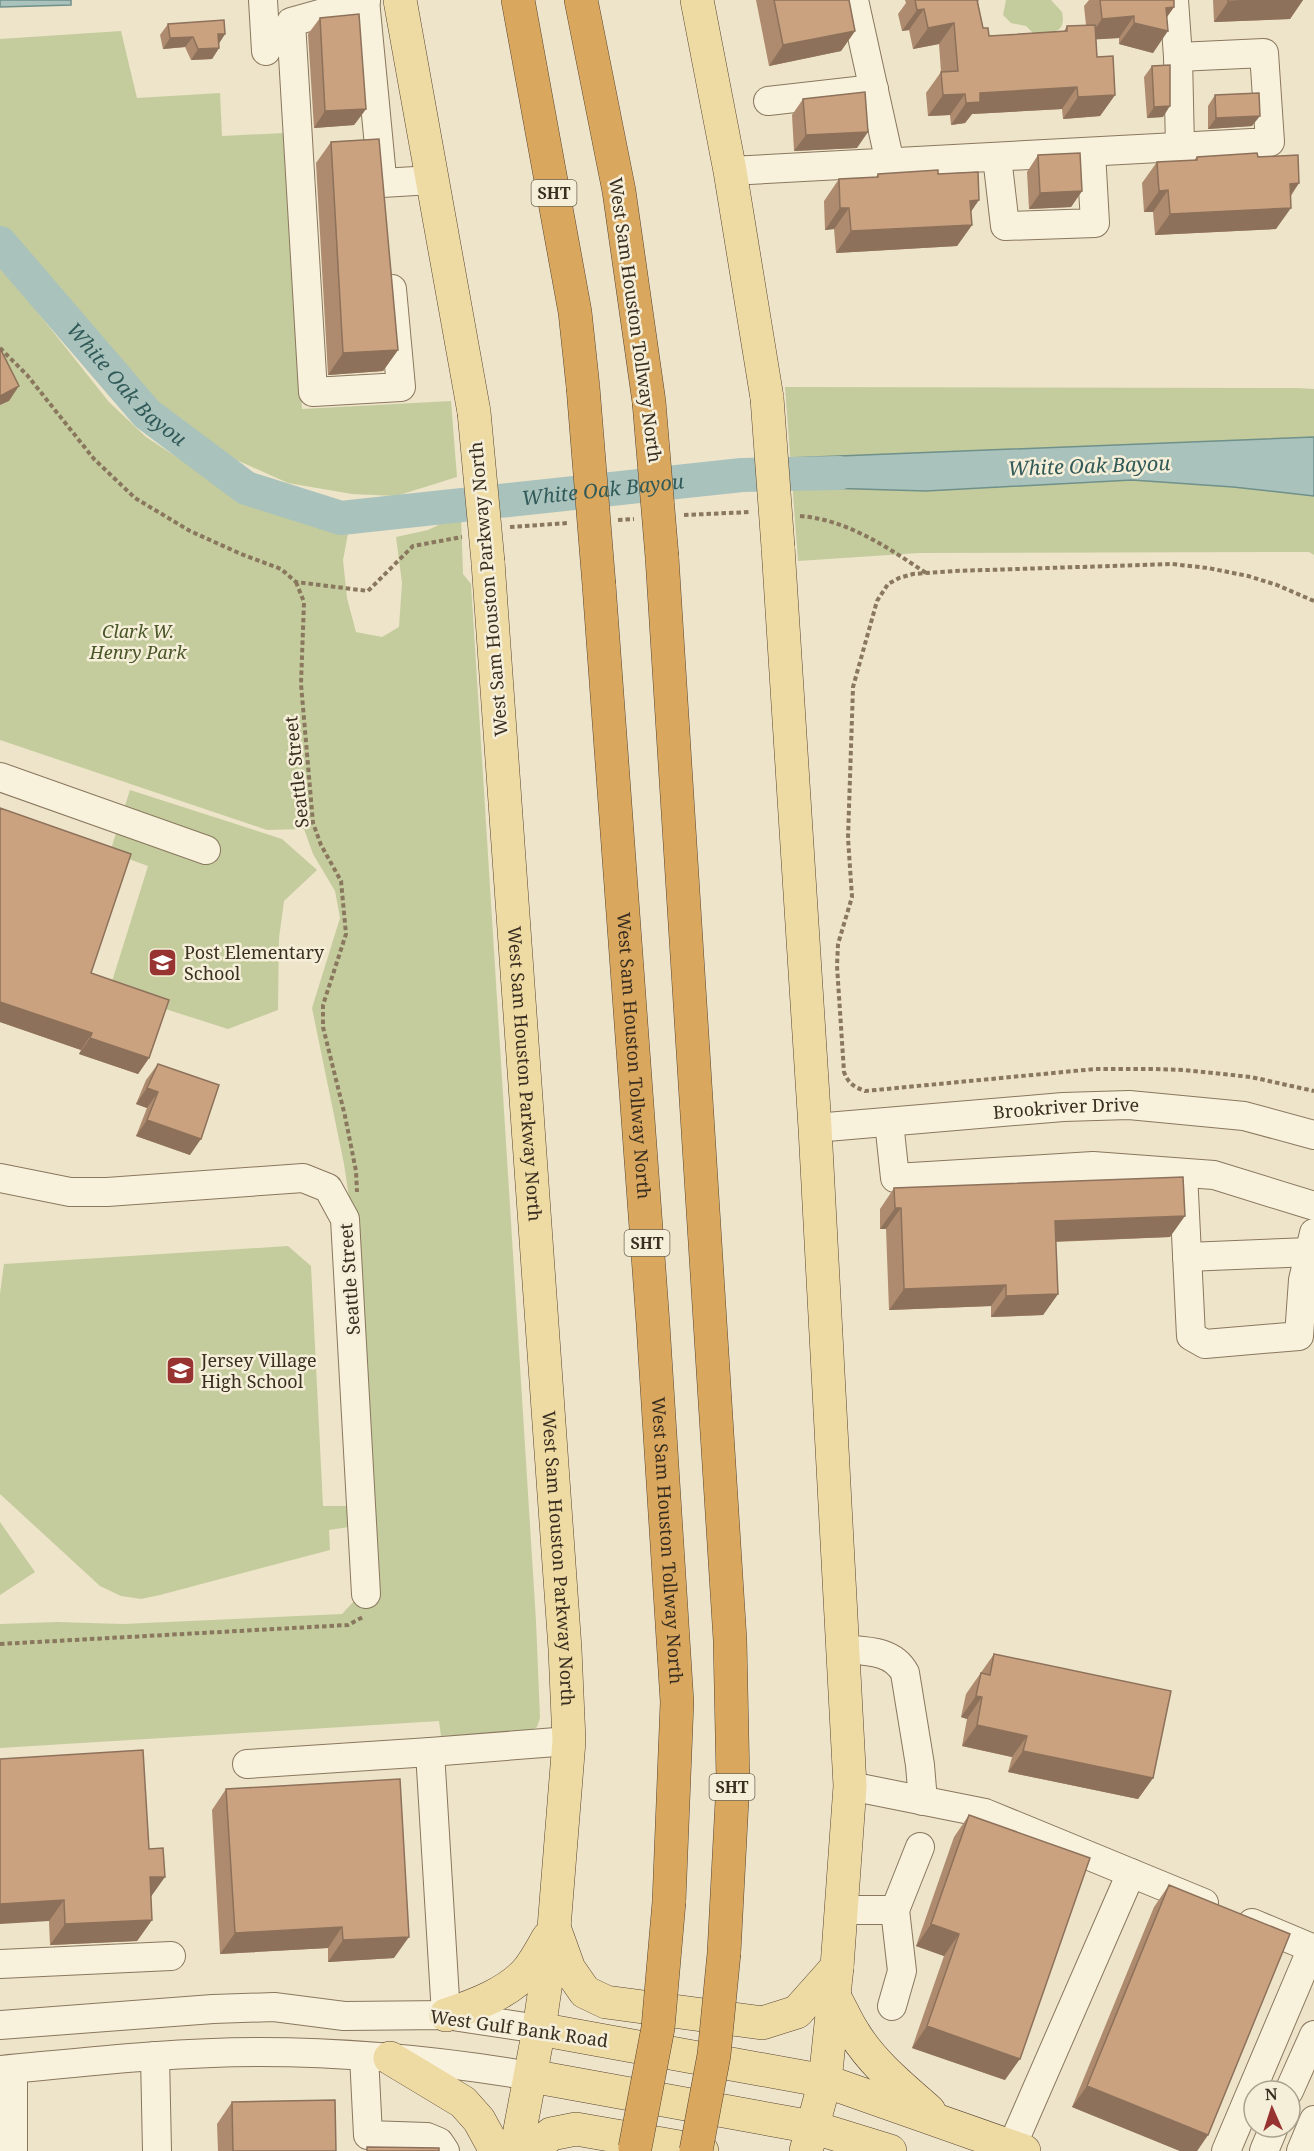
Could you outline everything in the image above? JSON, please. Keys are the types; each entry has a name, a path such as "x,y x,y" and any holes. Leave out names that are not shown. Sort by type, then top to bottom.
{"highway":[{"name":"West Sam Houston Tollway North","path":"518,0 575,312 583,387 653,1324 677,1702 669,1902 658,2028 634,2150"},
{"name":"West Sam Houston Tollway North","path":"581,0 619,191 649,402 662,557 730,1650 733,1781 724,1953 714,2055 696,2151"}],"main road":[{"name":"West Sam Houston Parkway North","path":"400,0 474,412 488,562 564,1637 568,1741 554,1928 531,2076 516,2151"},
{"path":"697,0 730,171 767,398 814,1128 850,1786 836,1981 825,2081 809,2139"},
{"path":"554,1928 569,1969 585,1992 606,2002 762,2023 797,2012 836,1981"},
{"path":"446,2015 478,2005 501,1992 527,1971 554,1928"},
{"path":"836,1981 854,2033 867,2051 886,2073 939,2121"},
{"name":"West Gulf Bank Road","path":"539,2029 825,2081 1018,2148"},
{"path":"377,2057 463,2102 479,2120 496,2151"},
{"path":"531,2076 809,2139 890,2151"},
{"path":"531,2151 551,2134 576,2129 702,2151"}],"street":[{"path":"262,0 266,51"},
{"path":"854,0 890,163"},
{"path":"1174,0 1180,147"},
{"path":"390,262 401,387 313,392 291,22 365,1 384,194 432,180"},
{"path":"730,171 1270,142 1264,53 1178,57"},
{"path":"768,101 874,89"},
{"path":"997,157 1005,226 1095,223 1091,152"},
{"path":"0,777 206,850"},
{"name":"Brookriver Drive","path":"814,1128 1063,1107 1129,1105 1244,1116 1314,1135"},
{"path":"889,1122 895,1178 1093,1166 1214,1175 1314,1206"},
{"path":"1183,1173 1187,1257 1191,1336 1205,1344 1299,1336 1304,1280 1312,1243 1187,1257"},
{"path":"0,1178 70,1192 107,1192 303,1178 328,1188 345,1219 365,1605"},
{"path":"842,1648 886,1655 899,1663 905,1673 920,1765 923,1801"},
{"path":"247,1764 568,1741"},
{"path":"430,1752 446,2015"},
{"path":"850,1786 985,1813 1313,1948 1226,2151"},
{"path":"892,2007 902,1971 895,1910 920,1847"},
{"path":"1018,2148 1131,1873"},
{"path":"841,1910 895,1910"},
{"path":"0,1964 171,1956"},
{"name":"West Gulf Bank Road","path":"0,2025 224,2008 273,2007 344,2016 446,2015 539,2029"},
{"path":"1294,2079 1314,2035"},
{"path":"13,2151 7,2069 155,2056 257,2052 377,2057 531,2076"},
{"path":"155,2056 157,2151"},
{"path":"377,2057 368,2135 427,2137 439,2142 445,2151"},
{"path":"1300,2151 1314,2120"}],"path":[{"name":"Seattle Street","path":"0,348 27,375 94,459 135,498 190,531 281,569 296,582 304,602 301,684 313,824 321,845 341,881 346,934 323,1005 323,1027 345,1116 356,1171 357,1195"},
{"path":"1314,601 1277,585 1248,576 1172,564 913,574 888,584 877,601 853,687 848,838 852,897 838,944 837,966 844,1072 847,1080 855,1088 865,1091 1095,1069 1145,1069 1184,1070 1251,1077 1314,1091"},
{"path":"0,1644 348,1625 365,1605"}],"green space":[{"path":"1006,0 1051,0 1062,12 1062,25 1056,31 1034,34 1026,26 1011,23 1003,15"},
{"path":"121,31 137,98 220,93 222,136 284,133 302,409 451,401 457,477 396,496 352,494 288,483 223,454 155,408 105,360 0,230 0,39"},
{"name":"Clark W. Henry Park","path":"0,265 109,402 146,437 204,475 248,499 350,523 343,560 347,598 356,632 382,637 399,627 402,583 396,537 428,530 461,514 463,574 471,584 536,1621 540,1718 537,1727 530,1731 441,1736 439,1721 0,1748 0,1624 57,1622 123,1624 342,1614 370,1584 352,1217 344,1164 312,1008 340,918 335,891 313,854 304,829 267,830 0,740"},
{"path":"785,387 1314,389 1314,555 1309,552 919,553 798,561"},
{"path":"130,790 282,839 317,870 284,901 279,938 278,1010 228,1029 109,991 148,866 110,852"},
{"name":"Jersey Village High School","path":"288,1246 311,1266 323,1506 348,1506 349,1527 329,1530 330,1550 160,1595 141,1599 121,1596 100,1586 0,1494 0,1294 4,1264"},
{"path":"0,1522 35,1572 0,1595"}],"water":[{"path":"0,0 71,0 71,5 0,7"},
{"path":"1314,437 1314,496 1233,487 1132,480 926,491 792,487 790,458"}],"building":[{"path":"774,0 849,0 855,31 783,45"},
{"path":"915,0 977,0 983,28 988,28 989,36 1067,31 1067,26 1095,25 1097,57 1113,56 1115,95 1078,97 1077,87 980,93 980,102 966,103 965,94 943,95 941,72 958,71 954,23 928,28 924,9 917,10"},
{"path":"1100,0 1174,0 1174,7 1166,8 1168,31 1134,23 1134,16 1102,19"},
{"path":"1228,0 1277,0 1228,2"},
{"path":"359,14 366,109 325,111 320,18"},
{"path":"224,20 225,34 218,34 219,48 198,49 193,37 170,38 168,24"},
{"path":"1170,65 1170,106 1154,107 1152,66"},
{"path":"865,92 868,132 806,135 803,99"},
{"path":"1259,93 1260,116 1216,118 1215,95"},
{"path":"379,139 398,350 343,353 331,142"},
{"path":"1080,153 1082,191 1040,193 1038,155"},
{"path":"1257,153 1258,157 1298,155 1299,183 1290,184 1291,208 1170,214 1168,190 1159,191 1157,162"},
{"path":"938,170 938,174 978,172 979,200 970,201 972,225 851,231 849,208 840,208 839,179"},
{"path":"0,348 19,386 0,396"},
{"name":"Post Elementary School","path":"0,808 131,854 91,973 169,1000 149,1058 90,1038 92,1033 0,1002"},
{"path":"158,1064 219,1085 201,1139 147,1120 158,1092 147,1088"},
{"path":"1183,1177 1185,1216 1055,1221 1058,1294 1006,1296 1006,1285 904,1289 901,1208 895,1208 894,1188"},
{"path":"994,1654 1171,1691 1153,1778 1023,1751 1027,1736 977,1725 982,1697 976,1696 981,1673 990,1675"},
{"path":"143,1750 149,1849 163,1848 165,1877 150,1877 152,1920 65,1924 64,1900 0,1904 0,1759"},
{"path":"400,1779 409,1937 343,1940 342,1927 235,1933 226,1789"},
{"path":"969,1815 1090,1858 1020,2059 927,2026 959,1934 931,1924"},
{"path":"1169,1885 1290,1934 1208,2135 1087,2086"},
{"path":"335,2100 336,2151 233,2151 232,2102"},
{"path":"367,2147 439,2148 439,2151 367,2151"}],"waterway":[{"name":"White Oak Bayou","path":"0,243 147,414 246,488 341,518 742,475 839,473"}],"place":[{"name":"Post Elementary School","path":"163,963"},
{"name":"Jersey Village High School","path":"180,1371"}]}
